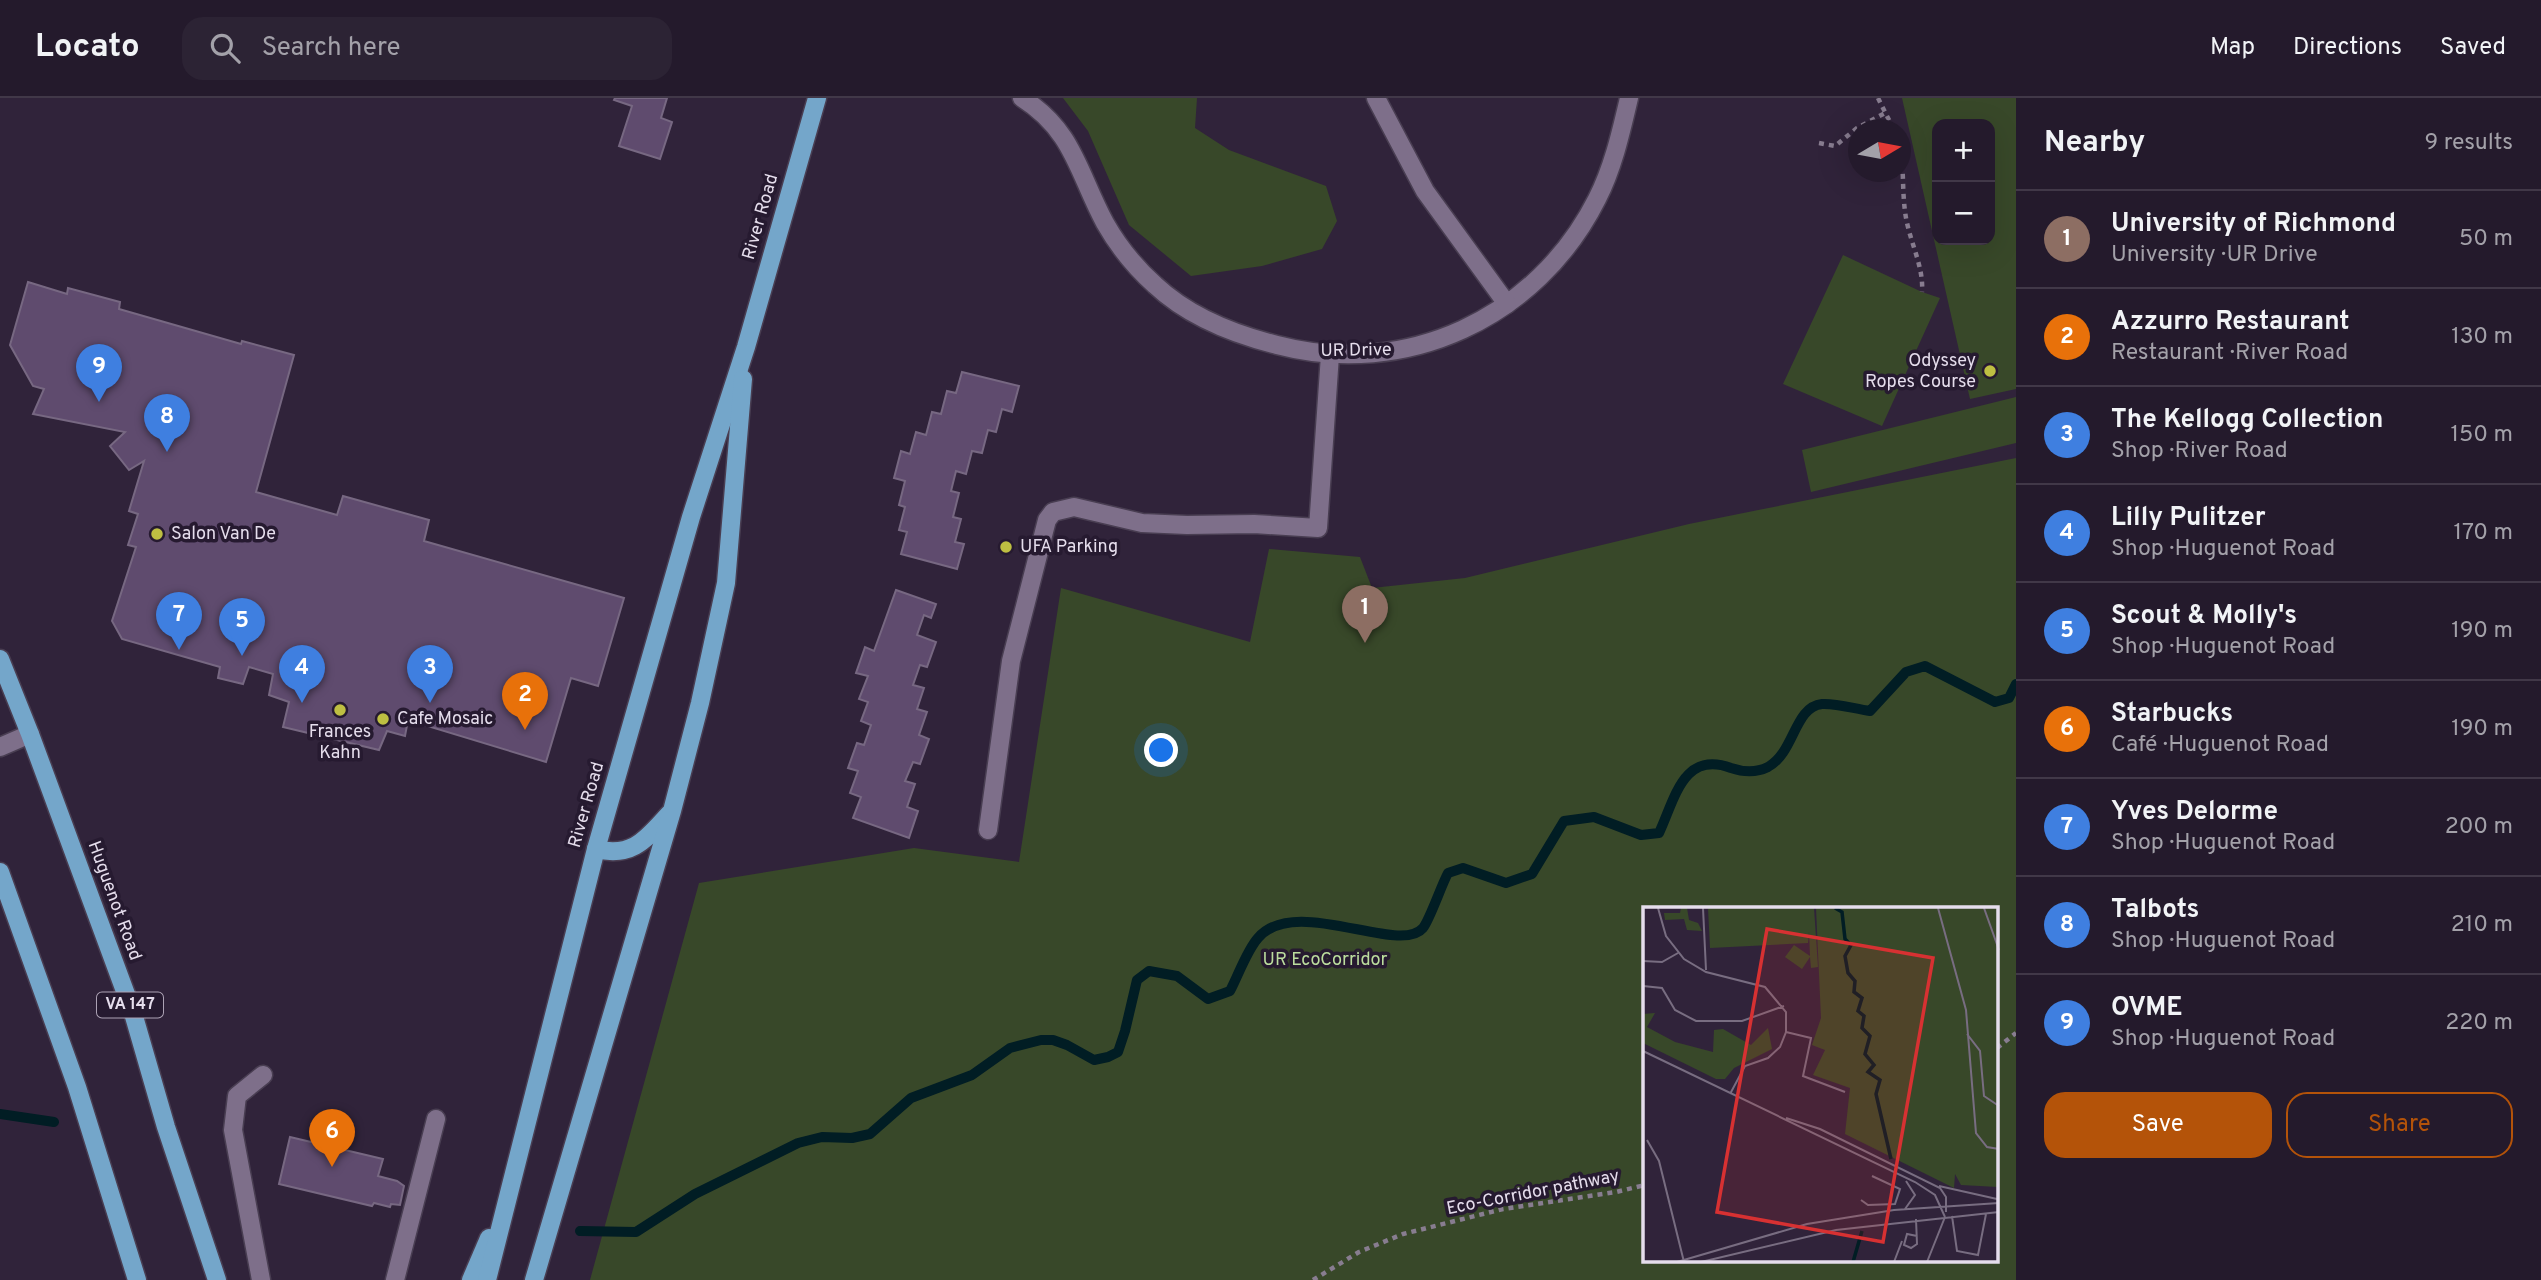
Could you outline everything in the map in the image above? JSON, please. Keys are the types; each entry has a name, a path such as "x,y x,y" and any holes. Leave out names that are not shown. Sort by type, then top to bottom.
{"main road":[{"name":"River Road","path":"487,1280 596,849 691,517 746,347 817,98"},
{"name":"River Road","path":"534,1280 672,811 700,703 726,583 746,347"},
{"name":"Huguenot Road","path":"0,659 133,1013 166,1127 216,1280"},
{"path":"596,849 612,853 630,849 646,839 672,811"},
{"path":"0,872 77,1087 137,1280"},
{"path":"471,1280 510,1190"}],"street":[{"name":"UR Drive","path":"1022,98 1042,110 1057,126 1106,225 1128,256 1156,286 1185,308 1220,327 1279,346 1329,355 1366,355 1402,350 1440,340 1470,327 1507,304 1550,267 1575,236 1598,198 1614,154 1629,98"},
{"path":"1376,98 1425,191 1507,304"},
{"path":"988,830 1011,661 1047,520 1053,512 1074,507 1142,523 1211,526 1254,524 1318,528 1329,355"},
{"path":"0,747 30,734"},
{"path":"261,1280 233,1130 237,1096 263,1075"},
{"path":"395,1280 436,1119"}],"path":[{"path":"1878,98 1890,119"},
{"path":"1819,143 1835,146 1857,128 1887,112"},
{"path":"1902,182 1908,232 1924,276 1922,292"},
{"path":"1998,1047 2016,1032"},
{"name":"Eco-Corridor pathway","path":"1312,1280 1359,1251 1403,1234 1503,1209 1643,1185"}],"green space":[{"path":"1063,98 1197,98 1195,128 1229,150 1326,186 1337,221 1322,249 1262,266 1191,276 1129,225 1088,131"},
{"path":"1902,98 2016,98 2016,389 1970,399 1935,245 1995,245 1995,119 1932,119 1932,231 1911,138 1911,119 1907,119"},
{"path":"1843,255 1940,298 1882,426 1783,384"},
{"path":"2016,397 2016,443 1811,492 1802,450"},
{"name":"UR EcoCorridor","path":"2016,458 2016,1280 590,1280 699,883 914,848 1019,862 1061,588 1250,642 1269,549 1360,557 1372,588 1465,578 1689,524"}],"building":[{"path":"667,98 661,118 672,122 660,159 619,146 632,106 614,100"},
{"path":"28,282 67,294 68,288 120,302 119,309 241,344 242,341 294,355 256,492 337,515 343,496 429,520 424,541 624,598 598,686 571,678 546,762 408,720 405,736 387,731 379,750 283,727 289,702 269,695 273,674 249,667 243,684 218,678 220,667 122,639 112,621 136,547 128,545 138,514 129,511 144,461 129,470 110,446 125,432 33,414 44,389 33,386 10,345"},
{"path":"962,372 1019,386 1012,412 1002,409 996,432 988,430 982,453 972,451 966,474 956,471 951,491 959,493 953,517 961,519 955,542 964,544 957,569 901,554 907,532 899,530 905,507 899,505 905,481 894,478 901,451 910,454 916,432 926,435 932,412 941,414 947,391 956,393"},
{"path":"896,590 936,604 931,618 924,615 917,635 936,642 927,667 920,665 913,685 924,688 917,709 927,712 919,735 929,739 920,764 913,762 905,781 915,784 907,807 918,811 909,838 853,818 861,797 850,793 858,771 848,768 857,743 864,745 871,725 861,721 868,702 859,699 868,676 856,673 865,647 874,651"},
{"path":"290,1137 383,1159 378,1176 397,1181 404,1186 400,1205 391,1204 390,1207 374,1203 372,1206 279,1184"}],"waterway":[{"path":"580,1231 636,1232 695,1194 798,1143 822,1137 852,1138 870,1134 911,1098 972,1075 1010,1048 1041,1040 1053,1040 1094,1060 1108,1057 1118,1052 1137,980 1149,971 1177,976 1208,999 1230,991 1254,943 1275,926 1296,922 1320,923 1393,935 1411,935 1426,924 1448,873 1463,868 1506,883 1532,874 1564,821 1594,817 1641,835 1659,833 1676,793 1691,772 1702,766 1715,764 1745,771 1768,767 1784,751 1800,721 1813,707 1827,704 1870,711 1906,672 1925,666 1995,702 2009,698 2016,684"},
{"path":"0,1114 54,1122"}],"place":[{"name":"Odyssey Ropes Course","path":"1990,371"},
{"name":"OVME","path":"99,402"},
{"name":"Talbots","path":"167,452"},
{"name":"Salon Van De","path":"157,534"},
{"name":"UFA Parking","path":"1006,547"},
{"name":"University of Richmond","path":"1365,643"},
{"name":"Yves Delorme","path":"179,650"},
{"name":"Scout & Molly's","path":"242,656"},
{"name":"Lilly Pulitzer","path":"302,703"},
{"name":"The Kellogg Collection","path":"430,703"},
{"name":"Frances Kahn","path":"340,710"},
{"name":"Cafe Mosaic","path":"383,719"},
{"name":"Azzurro Restaurant","path":"525,730"},
{"name":"Starbucks","path":"332,1167"}]}
